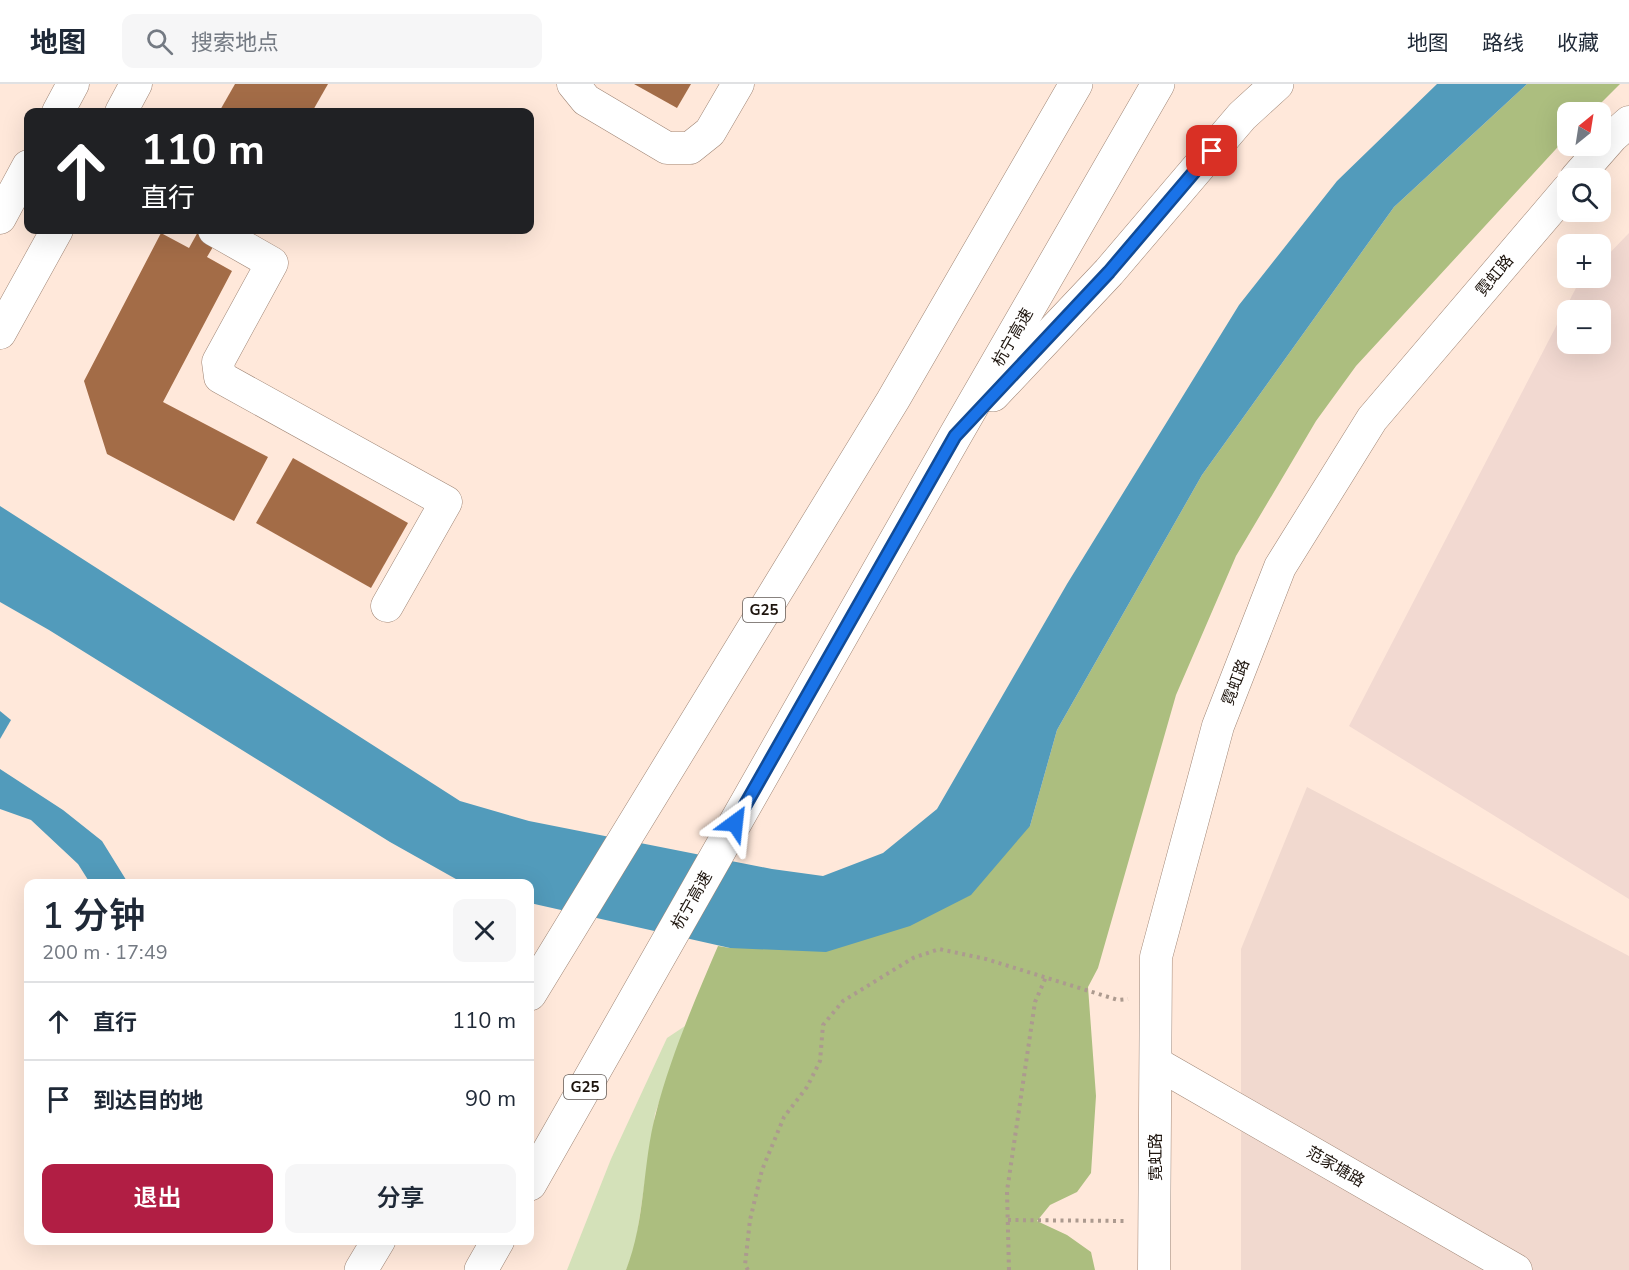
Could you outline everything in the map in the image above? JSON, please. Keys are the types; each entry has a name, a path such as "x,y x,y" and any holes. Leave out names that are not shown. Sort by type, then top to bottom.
{"highway":[{"name":"G25","path":"534,988 893,399 1076,84"},
{"name":"杭宁高速","path":"534,1177 1158,84"},
{"path":"955,436 1109,272 1242,116 1277,84"},
{"path":"361,1270 376,1245"},
{"path":"481,1270 495,1245"}],"street":[{"path":"60,108 73,84"},
{"path":"123,108 136,84"},
{"path":"573,84 586,100 666,148 690,148 710,132 738,84"},
{"path":"1585,168 1612,137 1629,122"},
{"path":"0,218 24,173"},
{"name":"霓虹路","path":"1154,1270 1156,957 1218,726 1280,567 1372,418 1557,202"},
{"path":"0,333 55,234"},
{"path":"221,234 272,263 218,362 220,377 446,502 387,606"},
{"name":"范家塘路","path":"1155,1063 1516,1270"}],"path":[{"path":"748,1270 745,1265 750,1221 762,1170 784,1117 807,1087 820,1060 823,1025 843,1000 913,958 939,949 986,959 1118,999 1156,997"},
{"path":"1009,1270 1007,1191 1035,1002 1046,977"},
{"path":"1008,1220 1155,1222"}],"shaded area":[{"path":"1629,233 1629,899 1349,726 1557,325 1557,354 1611,354 1611,300 1570,300 1576,288 1611,288 1611,252"},
{"path":"1307,787 1629,956 1629,1270 1241,1270 1241,949"}],"green space":[{"path":"1527,84 1620,84 1602,102 1557,102 1557,148 1356,366 1316,421 1236,556 1176,695 1098,968 1088,987 1096,1096 1091,1173 1077,1192 1050,1205 1037,1221 1067,1235 1091,1252 1095,1270 626,1270 637,1232 648,1152 662,1091 684,1028 718,946 730,948 1030,826 1057,730 1202,475 1394,207"},
{"path":"685,1026 655,1114 635,1248 626,1270 567,1270 611,1159 667,1038"}],"water":[{"path":"1437,84 1527,84 1394,207 1202,475 1057,730 1030,826 971,895 910,926 826,952 730,948 534,904 534,879 456,879 390,842 49,630 0,602 0,506 460,801 529,821 772,869 823,876 883,853 937,809 1067,584 1239,305 1337,181"},
{"path":"0,711 11,720 0,739"},
{"path":"0,769 63,810 102,841 126,879 87,879 78,864 31,820 0,809"}],"building":[{"path":"235,84 328,84 314,108 221,108"},
{"path":"634,84 691,84 677,108"},
{"path":"160,234 189,248 197,234 221,234 207,257 232,271 163,402 268,457 234,521 107,454 84,381"},
{"path":"293,458 408,523 371,588 256,523"}],"route":[{"path":"735,823 955,436 1109,272 1212,151"}]}
